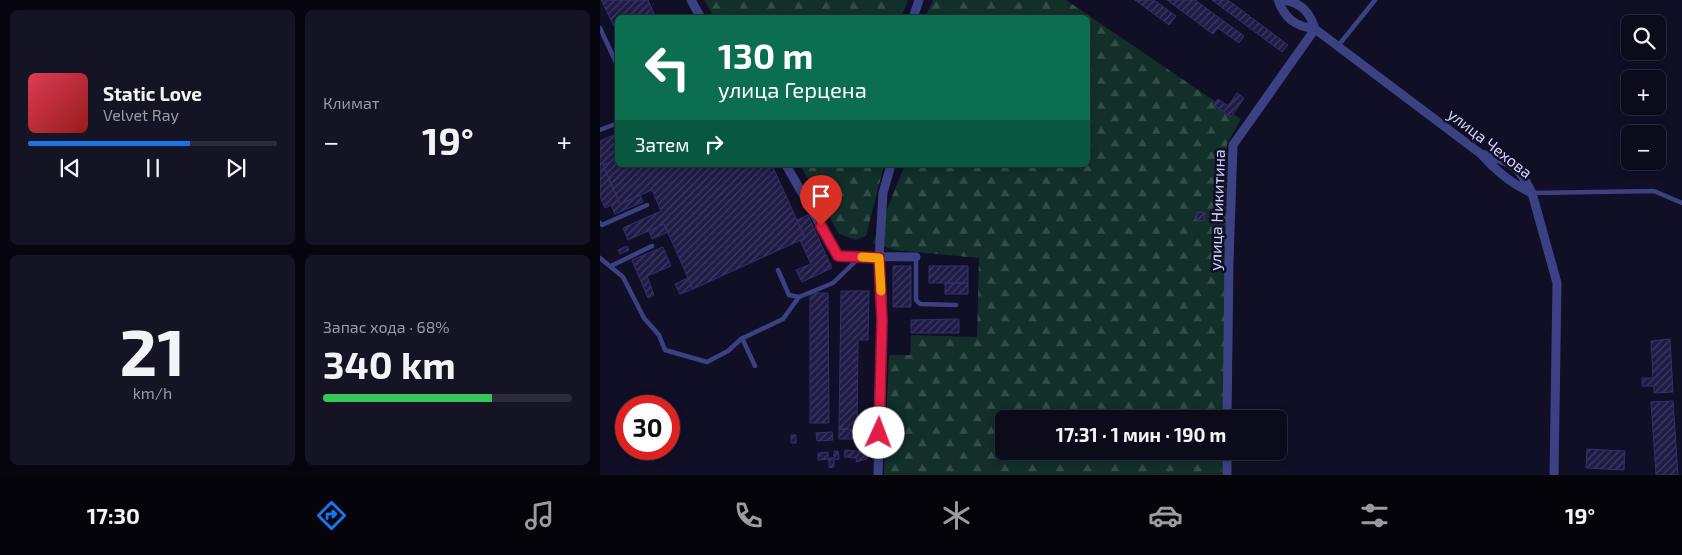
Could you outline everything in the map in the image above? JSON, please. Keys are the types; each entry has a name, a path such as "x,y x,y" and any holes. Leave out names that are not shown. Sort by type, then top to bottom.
{"street":[{"path":"691,0 699,15"},
{"path":"914,15 919,0"},
{"name":"улица Чехова","path":"1278,0 1283,14 1300,27 1315,29 1481,154 1502,176 1515,186 1532,193 1557,282 1554,475"},
{"path":"1284,0 1294,2 1310,14 1315,29"},
{"name":"улица Никитина","path":"1228,410 1229,262 1233,144 1315,29"},
{"path":"1481,154 1508,160 1517,168 1532,193"},
{"path":"787,167 838,256 916,257"},
{"path":"878,475 882,321 879,258 883,194 890,167"},
{"path":"1227,460 1227,475"}],"lane":[{"path":"1338,46 1375,0"},
{"path":"600,28 615,60"},
{"path":"600,130 615,124"},
{"path":"1532,193 1654,190 1682,203"},
{"path":"600,223 602,225 647,205"},
{"path":"611,266 652,246"},
{"path":"600,258 623,277 644,318 660,335 662,345 669,352 707,362 728,352 742,338 783,319 798,297 833,283 860,257"},
{"path":"916,257 916,300 920,304 956,305"},
{"path":"778,270 789,295 798,297"},
{"path":"742,338 755,366"}],"green space":[{"path":"704,0 908,0 902,15 713,15"},
{"path":"933,0 1066,0 1088,15 926,15"},
{"path":"1090,16 1241,119 1227,144 1223,410 995,410 995,460 1223,460 1222,475 884,475 889,355 910,355 911,335 977,337 979,258 894,250 873,243 904,167 1090,167"},
{"path":"801,167 883,167 866,236 856,240 839,234"}],"building":[{"path":"601,0 648,0 655,15 615,15 615,28"},
{"path":"1135,0 1154,0 1176,16 1169,25"},
{"path":"1167,0 1195,0 1244,36 1239,43 1218,28 1213,34"},
{"path":"1212,0 1228,0 1288,45 1282,52"},
{"path":"1237,93 1244,98 1231,117 1214,105 1218,99 1228,106"},
{"path":"615,134 615,159 603,165 620,204 640,195 643,202 615,214 611,205 605,208 600,196 600,141"},
{"path":"615,159 615,167 773,167 805,238 693,289 664,224 628,240 623,228 661,211 652,190 620,204 603,165"},
{"path":"1197,212 1205,213 1204,221 1196,220"},
{"path":"808,215 832,268 802,282 796,270 811,264 800,240 805,238 797,220"},
{"path":"664,224 668,232 652,239 649,231"},
{"path":"627,246 629,250 620,254 618,250"},
{"path":"663,247 671,266 647,276 654,295 648,298 632,260"},
{"path":"893,266 911,266 911,307 893,307"},
{"path":"929,266 968,266 968,283 929,283"},
{"path":"688,278 693,289 680,294 675,284"},
{"path":"945,283 968,283 968,294 945,294"},
{"path":"841,291 869,291 868,340 858,340 857,430 839,429"},
{"path":"810,293 828,293 829,423 810,423"},
{"path":"959,319 959,333 911,333 911,320"},
{"path":"1670,339 1673,392 1654,393 1654,386 1642,386 1642,378 1653,378 1651,341"},
{"path":"1673,401 1678,475 1656,475 1651,402"},
{"path":"839,429 862,430 862,439 839,439"},
{"path":"832,432 833,440 817,441 816,433"},
{"path":"791,435 796,435 796,443 791,443"},
{"path":"1587,449 1625,451 1624,470 1586,468"},
{"path":"845,450 867,452 867,459 856,462 857,458 844,457"},
{"path":"834,451 838,451 839,459 834,460 834,467 829,468 829,459 818,460 818,453 828,452 828,458 834,458"}],"slow traffic":[{"path":"862,257 879,258 881,291"}],"route":[{"path":"821,226 838,256 879,258 882,321 879,433"}]}
